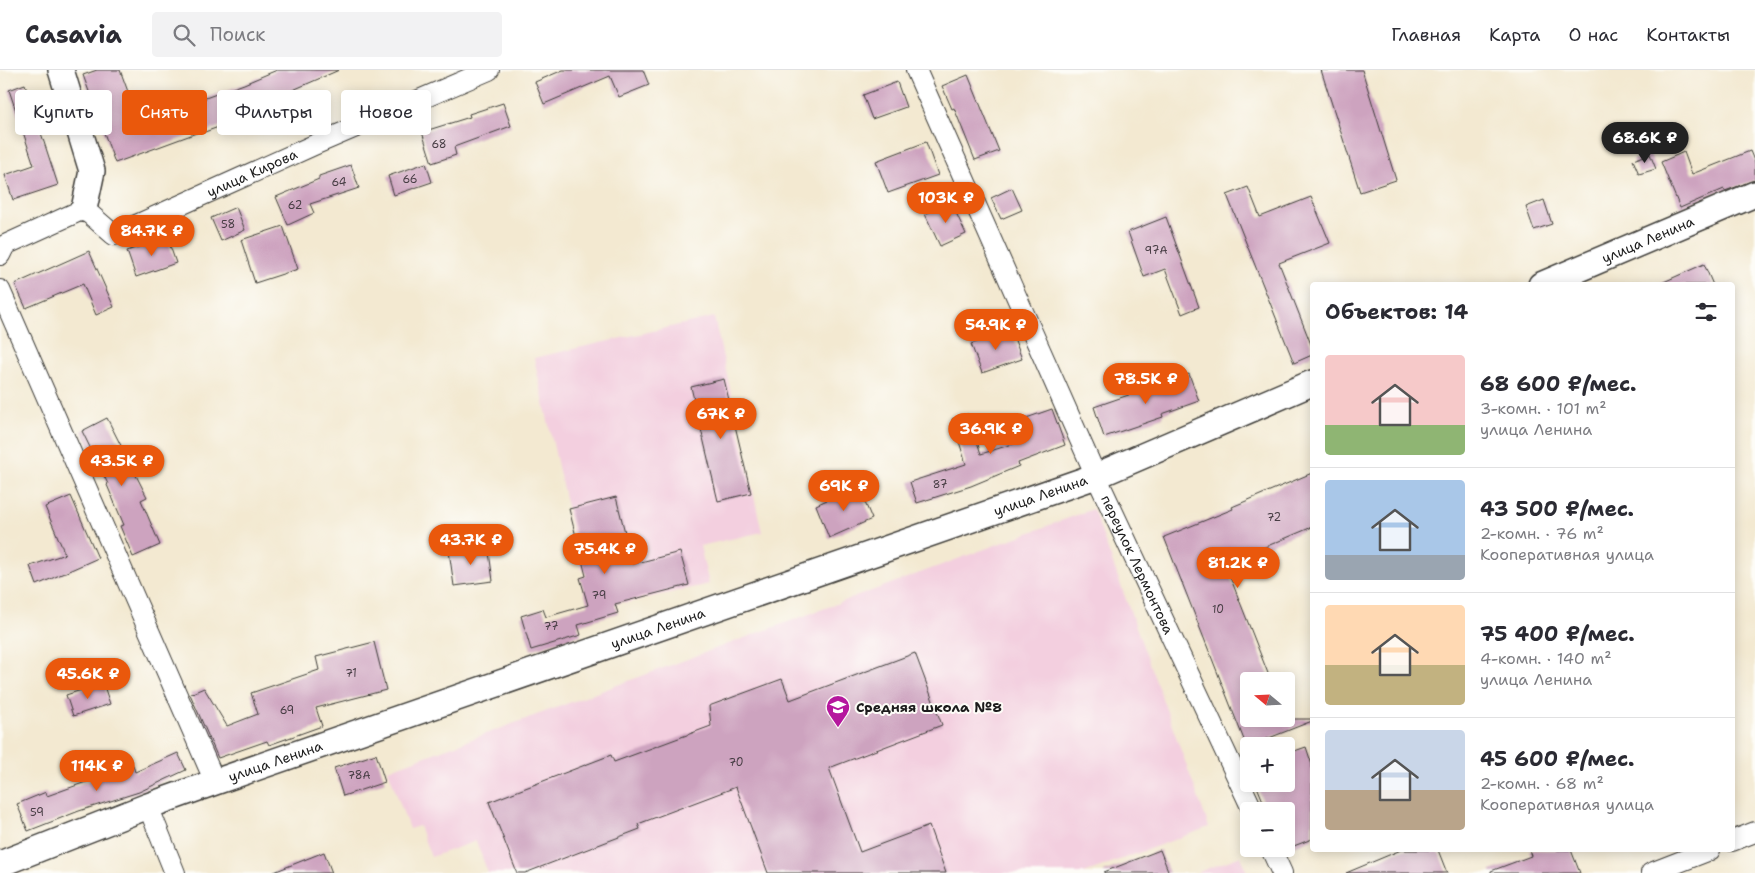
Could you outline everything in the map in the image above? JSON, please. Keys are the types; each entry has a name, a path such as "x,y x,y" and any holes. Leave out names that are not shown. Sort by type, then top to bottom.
{"street":[{"path":"0,255 5,245 84,209 92,171 60,70"},
{"name":"улица Кирова","path":"84,209 114,235 314,145 489,70"},
{"name":"переулок Лермонтова","path":"916,70 1096,476 1249,802"},
{"name":"улица Ленина","path":"1548,282 1755,194"},
{"path":"0,290 215,782"},
{"name":"улица Ленина","path":"0,864 215,782 1096,476 1310,384"},
{"path":"148,806 175,873"},
{"path":"1735,840 1755,832"},
{"path":"1651,873 1705,852"},
{"path":"1275,857 1282,873"}],"shaded area":[{"path":"714,317 762,532 700,546 709,584 625,603 616,562 581,570 534,358"},
{"name":"Средняя школа №8","path":"1093,509 1209,827 1084,873 488,873 476,841 431,857 419,826 409,829 388,770"},
{"path":"1240,856 1247,873 1196,873"}],"building":[{"path":"97,70 120,70 127,90 122,90 122,135 191,135 115,163 105,135 112,135 112,90 88,90 83,75"},
{"path":"277,70 339,70 293,90 228,90"},
{"path":"563,70 643,70 649,85 619,97 610,76 544,104 535,82"},
{"path":"1321,70 1362,70 1396,180 1360,192"},
{"path":"968,75 999,151 975,160 954,108 952,109 942,86"},
{"path":"897,82 906,107 872,119 863,95"},
{"path":"25,84 27,90 15,90 15,108 9,90"},
{"path":"217,94 217,128 207,131 207,97"},
{"path":"503,103 511,126 454,147 456,155 432,163 423,135 431,135 431,129 470,117 469,114"},
{"path":"24,135 42,135 58,185 13,200 5,175 34,165"},
{"path":"926,142 938,175 888,193 876,161"},
{"path":"1750,151 1755,163 1755,180 1725,191 1724,189 1680,208 1661,162 1684,152 1692,174"},
{"path":"1650,154 1656,169 1639,174 1633,160"},
{"path":"426,163 432,182 394,195 388,176"},
{"path":"351,165 359,188 310,204 314,213 288,225 276,197 319,179 319,176"},
{"path":"1248,187 1260,217 1311,197 1330,243 1279,263 1310,342 1310,356 1294,363 1227,195"},
{"path":"1012,188 1022,210 1001,219 991,198"},
{"path":"1544,200 1552,224 1534,230 1526,207"},
{"path":"951,202 966,234 940,246 925,214"},
{"path":"236,207 245,230 221,241 211,218"},
{"path":"1166,217 1199,307 1182,314 1165,269 1144,277 1128,232"},
{"path":"283,226 298,269 255,283 241,240"},
{"path":"167,237 176,263 136,277 127,251"},
{"path":"89,251 114,307 96,315 83,284 26,308 15,284"},
{"path":"1704,264 1712,282 1664,282"},
{"path":"1011,330 1022,359 982,373 971,344"},
{"path":"1189,374 1199,401 1162,414 1163,417 1104,437 1094,407"},
{"path":"724,379 751,493 718,501 691,387"},
{"path":"1052,409 1065,445 1018,463 1019,466 971,486 917,503 910,482 966,464 952,419 968,414 981,454 1019,442 1012,423"},
{"path":"107,418 147,497 141,500 160,545 133,557 120,526 124,525 108,484 82,431"},
{"path":"1310,474 1310,528 1225,564 1267,672 1240,672 1240,728 1294,728 1272,737 1243,737 1164,537 1233,509 1232,507"},
{"path":"858,486 872,519 829,538 816,505"},
{"path":"71,496 98,558 37,585 30,566 65,554 45,507"},
{"path":"616,497 633,564 680,552 689,585 615,604 618,613 578,625 581,635 531,650 521,616 543,609 546,617 588,605 580,578 586,576 569,509"},
{"path":"488,545 493,581 454,586 449,551"},
{"path":"374,642 386,690 316,708 322,726 269,745 267,741 218,758 190,694 204,688 227,726 258,714 251,693 319,670 316,657"},
{"path":"915,653 942,725 829,768 860,852 929,826 946,873 768,873 736,787 638,824 640,829 525,873 517,873 489,802 611,755 614,762 711,726 709,706 782,679 790,700"},
{"path":"103,683 110,704 73,716 66,695"},
{"path":"1295,719 1310,719 1310,722 1295,728"},
{"path":"1306,747 1310,759 1310,840 1295,846 1295,802 1263,802 1259,792 1295,792 1295,751"},
{"path":"178,753 186,770 139,792 79,811 28,831 17,804 46,792 47,796 133,765 135,772"},
{"path":"376,754 385,782 343,796 334,768"},
{"path":"1160,850 1169,873 1104,873 1104,872"},
{"path":"324,852 332,873 274,873 274,872"},
{"path":"1396,852 1439,852 1447,873 1346,873"},
{"path":"1530,852 1572,852 1580,873 1491,873 1491,871 1531,856"}],"place":[{"name":"Средняя школа №8","path":"838,728"}]}
